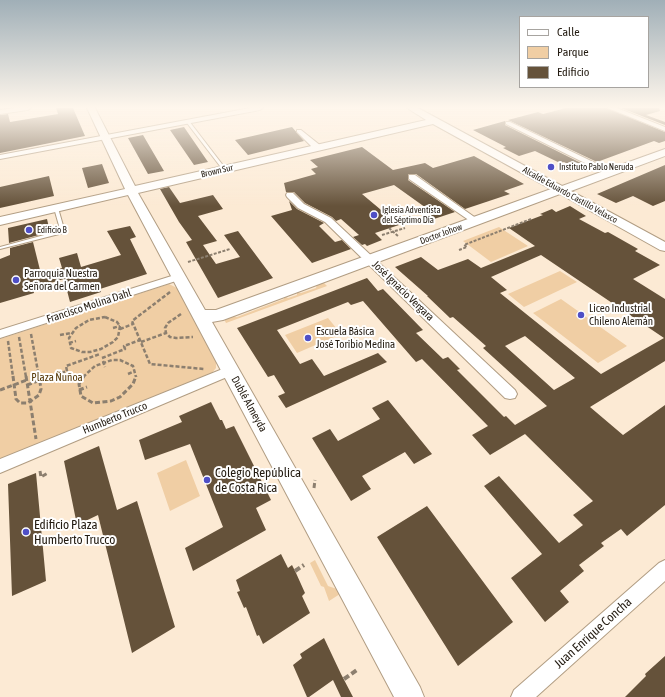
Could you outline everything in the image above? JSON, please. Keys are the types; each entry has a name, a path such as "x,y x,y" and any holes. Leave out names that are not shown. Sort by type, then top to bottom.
{"main road":[{"name":"Dublé Almeyda","path":"108,141 132,191 204,324 410,697"},
{"name":"Brown Sur","path":"0,221 350,141"},
{"name":"Alcalde Eduardo Castillo Velasco","path":"470,141 665,247"},
{"name":"Doctor Johow","path":"204,324 370,260 665,152"}],"street":[{"path":"0,157 87,141"},
{"path":"310,141 318,148"},
{"path":"544,141 610,172"},
{"path":"402,180 422,174"},
{"path":"412,177 476,221"},
{"name":"José Ignacio Vergara","path":"290,195 301,206 326,218 510,394"},
{"name":"Francisco Molina Dahl","path":"3,333 179,277"},
{"name":"Humberto Trucco","path":"0,466 230,371"},
{"name":"Juan Enrique Concha","path":"521,697 665,569"}],"lane":[{"path":"202,141 224,169"},
{"path":"0,248 61,232 62,229 56,208"}],"path":[{"path":"459,250 467,247 464,245 531,219"},
{"path":"389,228 402,239"},
{"path":"382,235 405,228"},
{"path":"206,369 150,364 132,321 179,277 230,249"},
{"path":"181,314 168,323 165,328 166,333 170,337 176,338 204,324"},
{"path":"27,385 67,370 66,366 100,352 118,337 120,327 117,322 105,317 89,318 71,333 69,343 71,348 76,351 100,352"},
{"path":"113,328 134,324"},
{"path":"3,333 17,401 24,403 30,402 41,392 29,325"},
{"path":"18,329 38,450"},
{"path":"60,335 71,333"},
{"path":"102,358 125,349 124,346 166,333"},
{"path":"69,343 76,341"},
{"path":"98,346 105,367"},
{"path":"120,360 132,366 135,371 136,378 128,391 111,401 93,402 86,400 81,396 79,390 80,384 88,371 103,362 120,360"},
{"path":"128,374 135,371"},
{"path":"0,390 27,380"},
{"path":"79,390 87,387"},
{"path":"40,471 41,477 48,473"},
{"path":"294,571 304,565"},
{"path":"344,679 357,670"}],"green space":[{"path":"499,227 528,246 491,262 463,241"},
{"path":"560,271 577,282 524,307 508,294"},
{"path":"323,282 327,286 226,323 224,319 232,316 237,317 284,299 284,296 288,298 297,295 297,292 301,293 316,288 317,284"},
{"name":"Plaza Ñuñoa","path":"169,284 177,288 216,362 216,368 212,373 0,460 0,339"},
{"path":"561,299 627,346 598,363 533,313"},
{"path":"328,318 341,334 297,353 285,335"},
{"path":"186,460 200,496 170,511 157,473"},
{"path":"315,560 328,586 337,589 340,594 329,601 324,587 321,586 310,563"}],"building":[{"path":"0,141 62,141 0,153"},
{"path":"129,141 146,141 164,171 148,174"},
{"path":"177,141 193,141 208,162 194,165"},
{"path":"235,141 304,141 248,155"},
{"path":"493,141 536,141 587,166 578,169 564,162 560,163 535,151 519,156 503,148 506,147"},
{"path":"551,141 665,141 659,143 654,141 597,162"},
{"path":"362,147 393,170 425,163 433,168 474,156 524,184 504,191 510,194 465,209 416,174 409,174 408,180 455,212 434,219 424,212 429,210 394,185 362,194 399,225 375,233 382,240 367,246 365,244 362,245 353,237 359,235 341,219 336,221 332,217 305,203 294,192 286,192 284,183 316,174 311,169 318,167 310,160"},
{"path":"102,164 109,183 88,188 82,168"},
{"path":"665,165 665,201 653,206 633,196 616,203 597,194"},
{"path":"49,176 54,196 0,208 0,187"},
{"path":"169,187 180,203 213,195 223,209 198,216 217,241 203,245 216,264 240,257 224,235 238,231 273,278 218,298 186,242 192,240 179,222 160,189"},
{"path":"289,201 297,209 324,223 319,226 335,242 342,240 351,249 312,263 271,216 292,210"},
{"path":"570,206 586,216 579,219 605,233 608,232 638,249 635,251 660,265 633,279 665,299 665,361 590,407 623,435 665,405 665,505 627,536 621,529 601,543 604,546 579,565 584,571 560,591 569,602 545,622 511,578 542,554 484,486 499,476 559,543 583,525 573,515 593,501 525,434 490,455 472,435 488,426 422,359 416,362 363,301 351,305 348,302 277,330 300,364 312,359 324,376 378,353 387,362 286,408 278,396 285,393 274,375 268,377 237,328 367,278 378,291 383,289 423,330 416,333 443,359 448,357 460,369 457,370 504,417 506,416 515,425 547,406 483,348 486,346 453,317 450,318 395,267 421,257 438,270 468,259 481,268 535,246 509,228 543,215 540,214 552,209 556,212","holes":["541,255 664,338 601,374 500,293 507,290 491,277","525,336 575,378 554,390 505,346"]},
{"name":"Edificio B","path":"47,219 50,232 9,243 8,228"},
{"path":"130,226 136,237 130,239 147,274 100,289 101,292 70,302 64,279 33,288 34,293 0,303 0,259 10,255 10,248 33,242 41,274 62,268 59,258 77,253 81,267 121,255 107,231"},
{"path":"388,400 432,454 414,464 405,452 362,476 371,489 351,501 312,438 330,429 338,441 380,419 372,408"},
{"path":"211,402 226,429 234,426 271,500 256,508 266,530 193,571 185,548 223,527 190,444 145,460 139,440 182,422 179,416"},
{"path":"99,446 117,510 137,501 175,627 132,653 98,515 77,525 64,461"},
{"name":"Edificio Plaza Humberto Trucco","path":"36,473 46,581 12,596 8,484"},
{"path":"427,506 513,622 458,666 377,537"},
{"path":"281,554 288,568 292,565 296,573 305,593 302,596 310,613 263,644 259,635 257,636 246,607 244,608 237,592 240,591 236,580"},
{"path":"324,638 353,697 341,697 333,680 307,697 293,665 302,658 300,654"},
{"path":"665,656 665,697 625,697 646,676 645,674"}],"place":[{"name":"Instituto Pablo Neruda","path":"551,167"},
{"name":"Iglesia Adventista del Séptimo Día","path":"374,215"},
{"name":"Edificio B","path":"29,230"},
{"name":"Parroquia Nuestra Señora del Carmen","path":"16,280"},
{"name":"Liceo Industrial Chileno Alemán","path":"581,315"},
{"name":"Escuela Básica José Toribio Medina","path":"308,338"},
{"name":"Colegio República de Costa Rica","path":"207,480"},
{"name":"Edificio Plaza Humberto Trucco","path":"26,532"}]}
